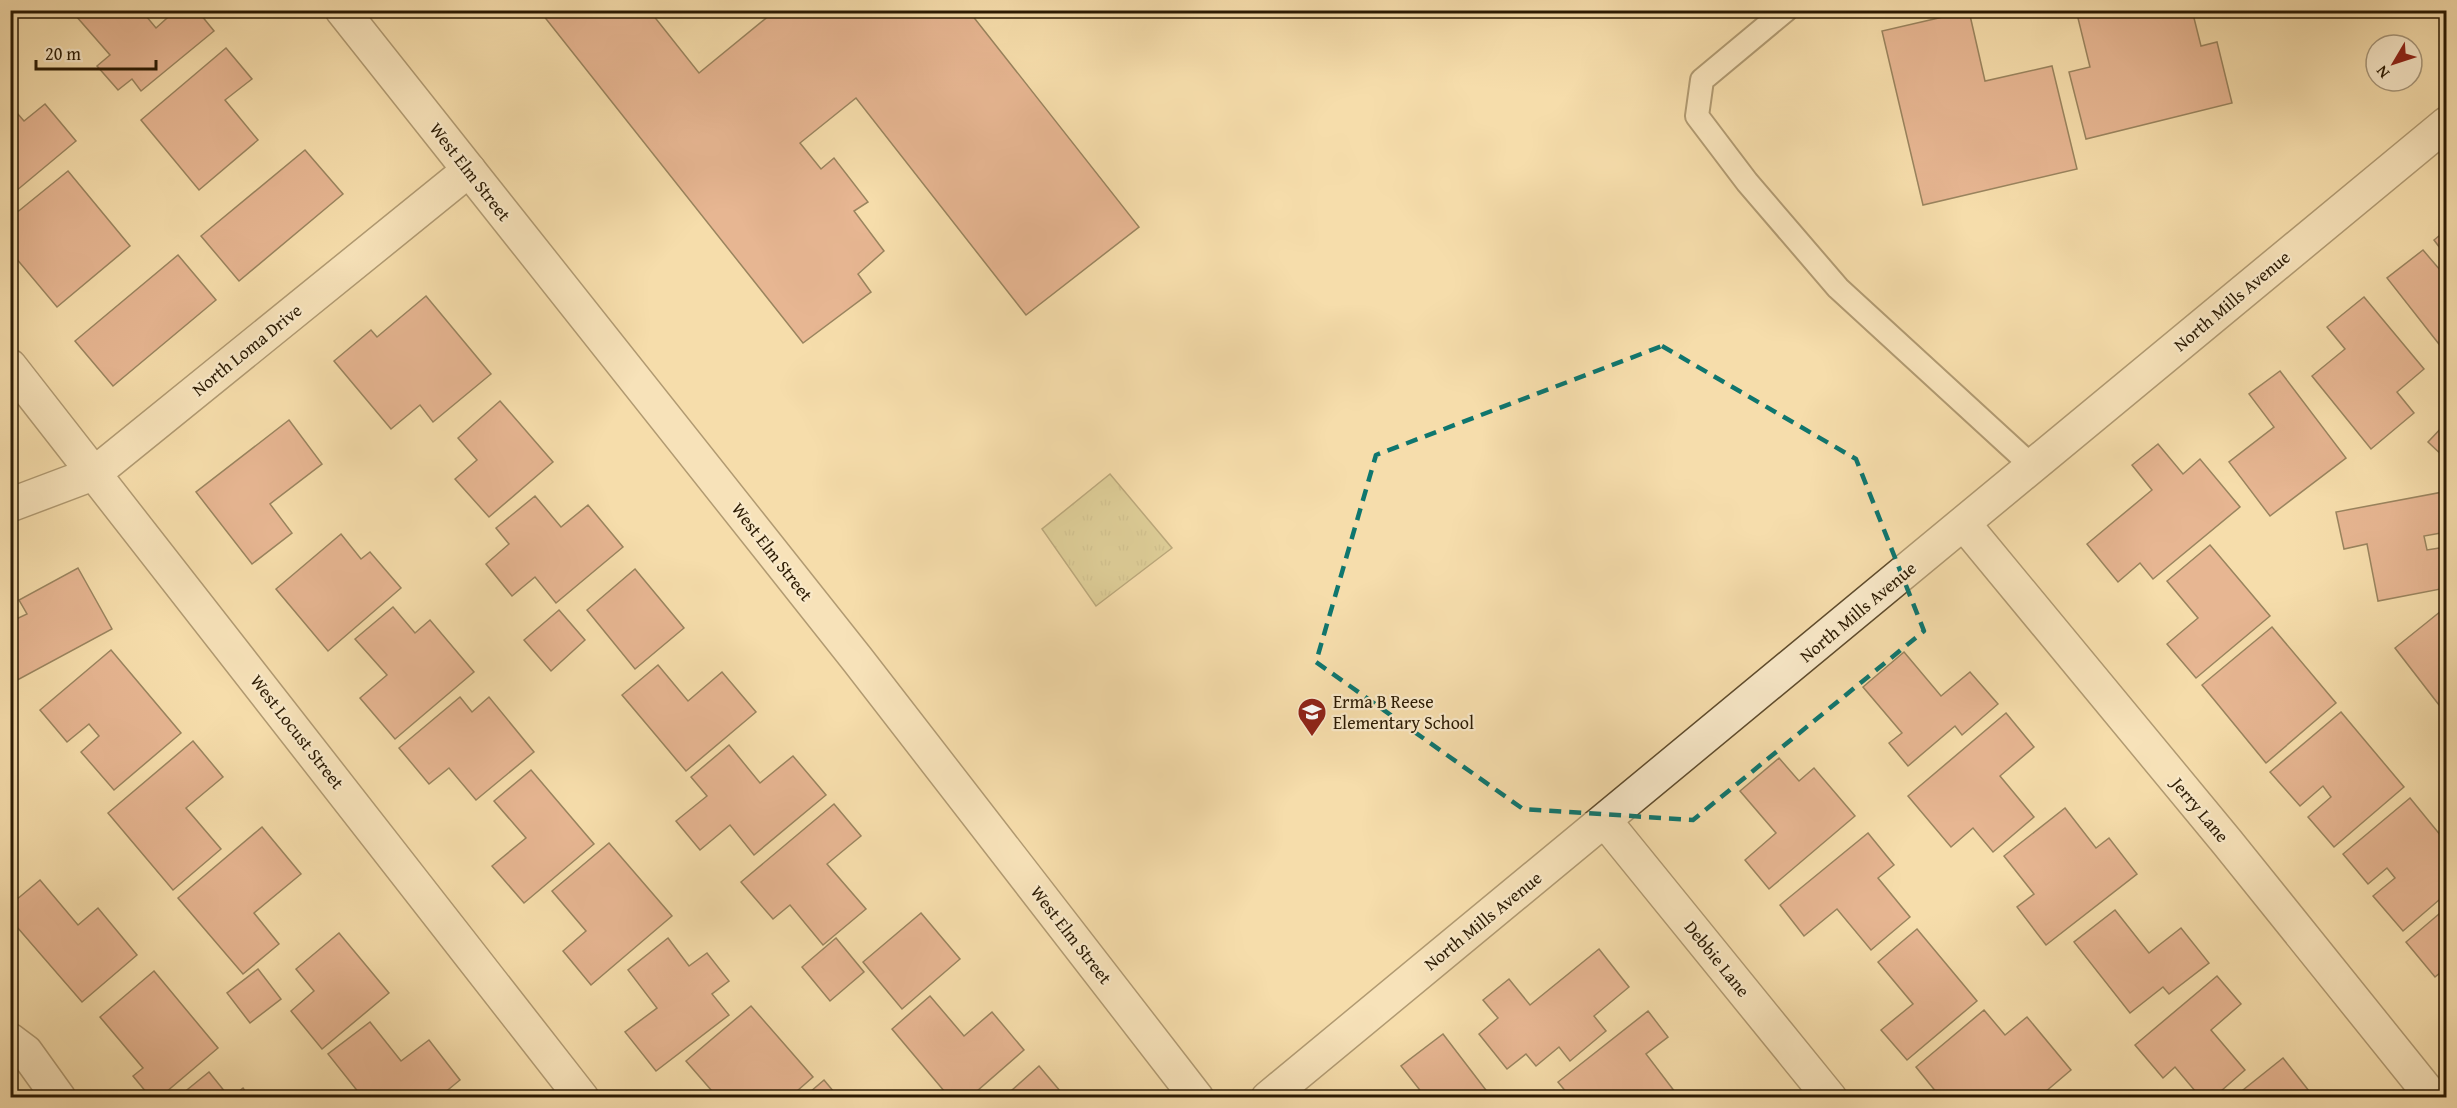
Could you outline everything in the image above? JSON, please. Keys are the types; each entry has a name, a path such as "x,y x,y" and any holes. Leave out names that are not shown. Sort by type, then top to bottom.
{"street":[{"name":"West Elm Street","path":"342,10 864,668 1197,1098"},
{"name":"North Mills Avenue","path":"1268,1098 2446,124"},
{"name":"North Loma Drive","path":"10,505 95,473 468,170"},
{"name":"West Locust Street","path":"10,366 582,1098"},
{"name":"Jerry Lane","path":"1964,524 2227,842 2433,1098"},
{"name":"Debbie Lane","path":"1605,821 1830,1098"},
{"path":"10,1040 26,1052 59,1098"}],"lane":[{"path":"1786,10 1702,80 1697,116 1747,182 1838,288 2032,466"}],"highlighted area":[{"path":"1662,346 1856,459 1924,631 1693,820 1523,809 1316,662 1376,455"}],"green space":[{"path":"1110,474 1172,548 1096,606 1042,529"}],"building":[{"path":"83,10 141,10 156,28 176,10 197,10 214,31 141,91 132,79 118,90 97,66 110,55 76,16"},
{"path":"539,10 649,10 699,73 776,10 968,10 1139,227 1026,315 856,98 800,143 821,169 834,158 868,202 854,211 884,251 858,274 871,292 803,343"},
{"path":"2076,10 2192,10 2201,46 2217,42 2232,103 2086,139 2069,72 2090,67"},
{"path":"1969,11 1985,81 2052,66 2077,169 1923,205 1882,31"},
{"path":"226,48 252,79 225,100 258,140 199,190 141,120"},
{"path":"45,104 76,141 10,196 10,105 24,121"},
{"path":"305,150 343,194 239,281 201,236"},
{"path":"68,171 130,246 57,307 10,251 10,218"},
{"path":"2446,230 2446,256 2434,240"},
{"path":"2423,250 2446,277 2446,353 2387,278"},
{"path":"178,255 216,300 113,386 75,341"},
{"path":"426,296 491,374 433,422 420,405 391,429 334,361 371,330 377,337"},
{"path":"2364,297 2424,369 2397,392 2414,413 2371,449 2312,376 2345,349 2327,327"},
{"path":"2280,371 2346,458 2270,516 2229,462 2274,427 2249,394"},
{"path":"500,401 553,462 489,517 455,479 477,460 458,438"},
{"path":"289,420 322,464 270,504 292,533 252,564 196,492"},
{"path":"2446,423 2446,459 2428,442"},
{"path":"2158,444 2183,474 2200,459 2240,507 2153,579 2140,563 2118,582 2087,544 2152,490 2132,465"},
{"path":"2443,492 2446,532 2424,536 2427,550 2446,547 2446,588 2378,601 2367,544 2344,549 2336,512"},
{"path":"535,496 561,527 588,505 623,547 556,603 535,577 512,596 486,564 509,544 496,528"},
{"path":"341,534 361,559 370,552 401,588 328,651 276,589"},
{"path":"2210,545 2270,616 2196,678 2167,644 2198,618 2167,581"},
{"path":"78,568 112,629 10,684 10,622 27,614 19,600"},
{"path":"635,569 684,628 635,669 587,610"},
{"path":"393,607 415,633 430,620 474,672 395,739 360,698 387,675 355,639"},
{"path":"2446,607 2446,714 2395,648"},
{"path":"559,610 585,640 551,671 524,640"},
{"path":"2272,627 2336,703 2266,763 2202,685"},
{"path":"111,650 181,733 114,790 81,752 99,736 89,724 67,742 40,710"},
{"path":"1904,652 1941,696 1970,672 1998,704 1962,735 1955,726 1908,766 1889,743 1902,733 1863,687"},
{"path":"658,665 688,701 722,672 756,712 686,771 622,695"},
{"path":"460,697 472,712 489,697 534,752 476,800 449,768 429,784 399,748"},
{"path":"2341,712 2404,787 2334,847 2308,817 2331,797 2323,786 2300,806 2270,772"},
{"path":"2006,713 2034,747 2000,776 2034,817 1993,852 1973,828 1951,847 1908,796"},
{"path":"193,741 223,777 186,808 221,849 173,890 108,813"},
{"path":"729,745 760,783 793,756 826,795 754,855 730,825 700,850 676,821 707,796 691,777"},
{"path":"1779,758 1799,781 1814,768 1855,816 1769,889 1745,860 1776,833 1740,791"},
{"path":"531,770 594,844 524,903 492,866 526,838 494,801"},
{"path":"2410,798 2446,842 2446,894 2403,931 2373,896 2395,878 2387,868 2368,884 2343,854"},
{"path":"834,804 861,836 827,864 866,909 823,945 790,905 773,919 741,882"},
{"path":"2065,808 2096,848 2109,838 2137,874 2046,945 2017,907 2034,894 2004,856"},
{"path":"262,827 301,874 254,913 279,944 243,974 178,898"},
{"path":"1868,833 1894,865 1878,878 1910,917 1871,950 1837,909 1804,936 1780,905"},
{"path":"609,843 672,916 591,985 563,951 586,931 552,891"},
{"path":"40,880 78,925 98,908 137,955 82,1002 10,919 10,905"},
{"path":"2446,908 2446,968 2435,977 2406,942"},
{"path":"2115,910 2149,953 2181,928 2209,963 2169,994 2163,987 2130,1013 2074,942"},
{"path":"921,913 960,959 902,1009 863,962"},
{"path":"1917,929 1977,1001 1907,1060 1881,1030 1913,1004 1878,962"},
{"path":"339,933 389,993 322,1049 291,1011 314,991 296,969"},
{"path":"668,938 689,966 707,953 729,981 712,994 729,1015 656,1071 625,1032 657,1008 628,970"},
{"path":"836,938 864,972 830,1001 802,967"},
{"path":"1599,949 1629,987 1594,1016 1606,1031 1570,1061 1559,1047 1536,1066 1526,1054 1507,1069 1479,1034 1498,1018 1483,1000 1509,979 1530,1005"},
{"path":"258,969 281,999 250,1023 227,993"},
{"path":"154,971 218,1048 159,1098 151,1098 133,1076 143,1068 100,1017"},
{"path":"2217,976 2241,1004 2211,1030 2245,1070 2213,1098 2201,1098 2175,1067 2163,1078 2135,1045"},
{"path":"930,996 964,1036 992,1012 1024,1050 969,1098 950,1098 892,1029"},
{"path":"751,1006 813,1077 789,1098 718,1098 686,1061"},
{"path":"1984,1010 2005,1035 2027,1017 2071,1070 2038,1098 1941,1098 1916,1067"},
{"path":"1648,1011 1668,1037 1646,1054 1675,1092 1668,1098 1571,1098 1558,1082"},
{"path":"370,1022 401,1061 429,1040 460,1080 438,1098 363,1098 328,1054"},
{"path":"1443,1034 1492,1098 1426,1098 1401,1066"},
{"path":"2283,1058 2313,1096 2316,1094 2319,1098 2233,1098"},
{"path":"1039,1066 1066,1098 1003,1098"},
{"path":"209,1072 230,1098 177,1098"},
{"path":"824,1080 839,1098 803,1098"},
{"path":"243,1088 250,1098 231,1098"}],"place":[{"name":"Erma B Reese Elementary School","path":"1312,738"}]}
